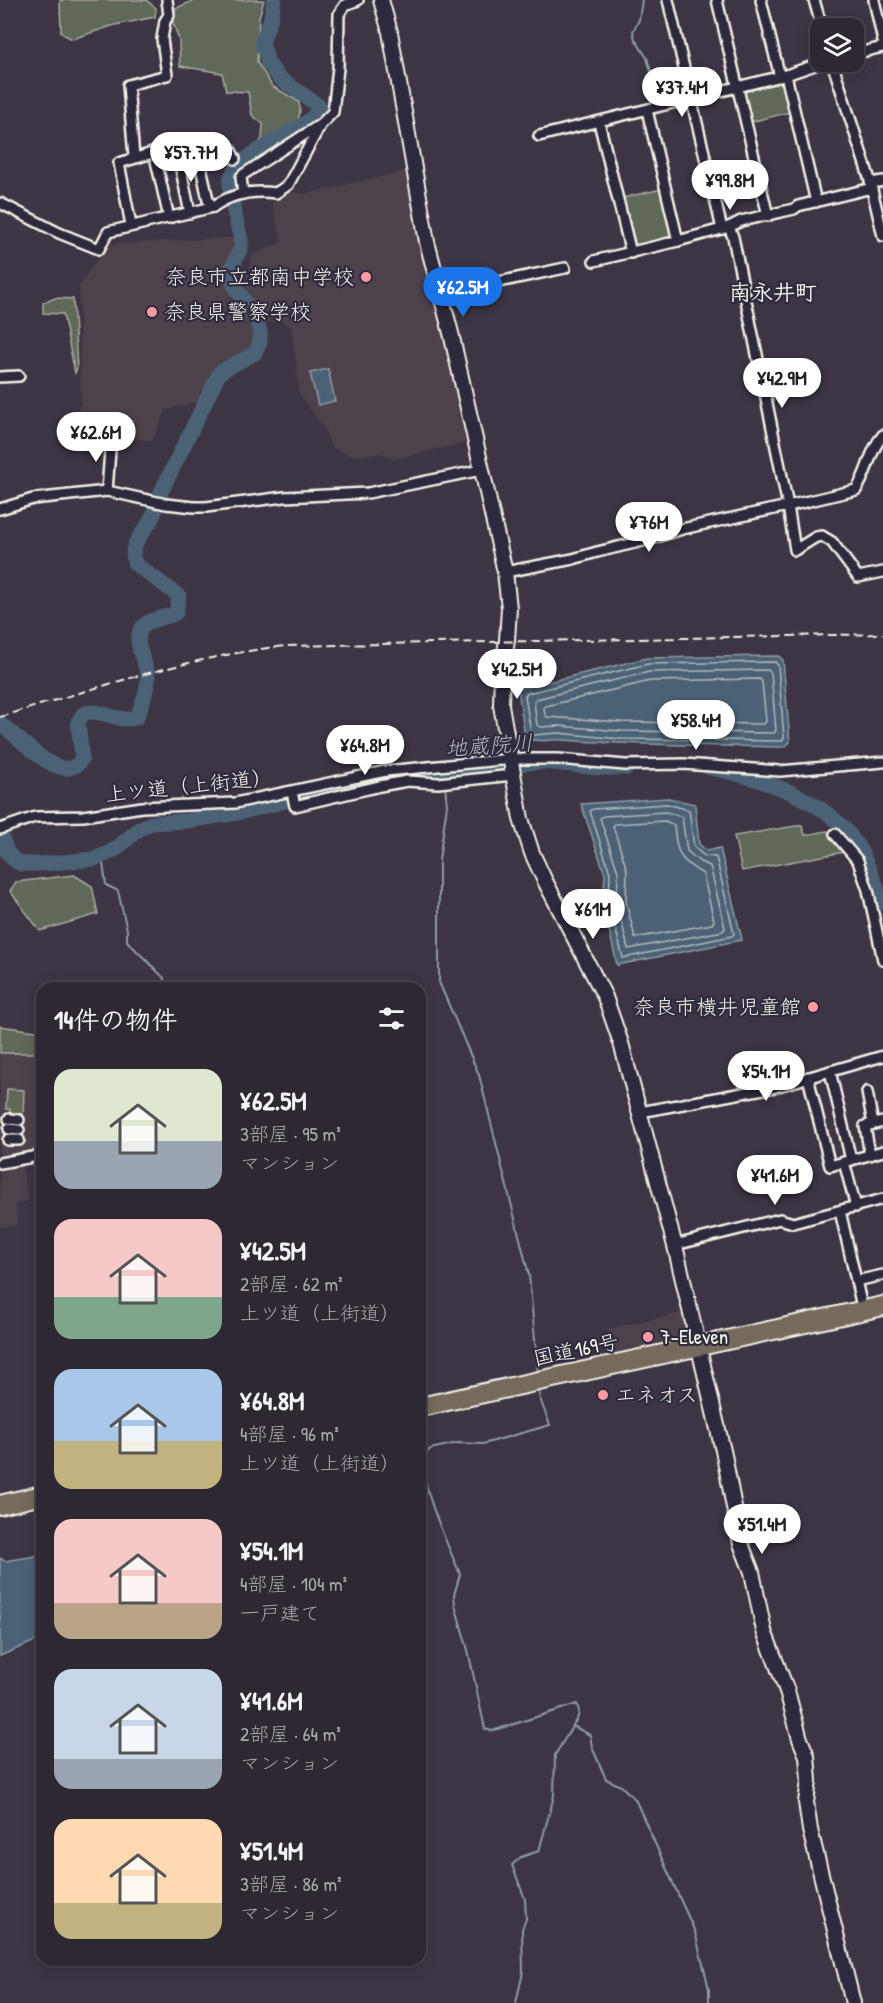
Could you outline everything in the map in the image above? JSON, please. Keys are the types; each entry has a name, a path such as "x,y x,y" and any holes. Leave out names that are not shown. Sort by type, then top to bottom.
{"highway":[{"name":"国道169号","path":"426,1406 883,1306"},
{"path":"0,1504 36,1496"}],"street":[{"path":"134,157 128,85 167,75 162,39 165,21 169,15 167,0"},
{"path":"241,194 243,172 329,118 335,105 339,14 345,5 358,0"},
{"path":"381,0 390,32 428,242 505,572 509,608 501,705 521,819 532,853 605,997 621,1043 675,1245 724,1455 741,1544 752,1572 764,1631 787,1691 807,1756 809,1781 806,1802 810,1830 852,2003"},
{"path":"668,0 691,98 726,228 733,237 795,550 816,537 822,536 832,542 858,577 883,572"},
{"path":"717,0 768,216"},
{"path":"762,0 816,202"},
{"path":"814,0 819,18"},
{"path":"874,0 883,41"},
{"path":"864,52 883,47"},
{"path":"539,136 783,76 810,67"},
{"path":"835,72 871,185 883,236"},
{"path":"647,110 678,241"},
{"path":"599,122 631,253"},
{"path":"0,203 60,233 99,249 108,232 213,207 226,198 241,194 259,191 276,193 288,185 321,124"},
{"path":"131,225 119,163 176,146 230,149 235,159"},
{"path":"176,146 190,213"},
{"path":"197,147 208,200 213,207"},
{"path":"154,152 169,218"},
{"path":"594,261 726,228 741,221 768,216 883,181"},
{"path":"447,299 494,283 565,268"},
{"path":"0,377 18,376"},
{"path":"505,572 573,560 682,529 856,490 862,481 877,442 883,435"},
{"path":"107,491 111,437"},
{"path":"0,509 33,499 107,491 166,504 206,507 284,497 368,493 481,470"},
{"name":"上ツ道（上街道）","path":"2,828 35,817 83,816 142,807 236,803 293,797 386,771 511,759 558,759 625,765 698,765 780,771 883,762"},
{"path":"293,797 296,806 407,782 443,782 513,775"},
{"path":"835,834 858,861 868,890 883,960"},
{"path":"640,1112 775,1086 883,1056"},
{"path":"830,1071 856,1207"},
{"path":"808,1077 830,1166 883,1151"},
{"path":"867,1092 873,1124"},
{"path":"870,1155 865,1126 883,1122"},
{"path":"9,1124 19,1125"},
{"path":"8,1140 19,1140"},
{"path":"0,1163 36,1156"},
{"path":"675,1245 780,1219 793,1222 883,1199"},
{"path":"840,1211 863,1311"},
{"path":"856,1281 883,1275"}],"shaded area":[{"path":"407,171 417,227 469,442 394,459 381,453 351,455 331,447 324,428 299,394 292,328 286,323 263,321 241,302 252,255 282,242 272,204 279,197 292,192 305,194"},
{"path":"245,237 238,308 257,328 255,350 219,369 200,401 166,410 152,440 63,433 81,405 79,287 90,269 112,244"},
{"path":"0,1025 36,1030 36,1154 0,1159"},
{"path":"22,1165 28,1201 15,1204 18,1225 0,1227 0,1168"},
{"path":"686,1312 692,1343 613,1360 608,1329"}],"green space":[{"path":"60,0 146,0 156,8 155,17 115,25 72,39 61,33"},
{"path":"195,0 264,0 259,17 257,62 272,86 299,102 297,128 248,164 245,159 262,139 263,124 252,115 248,92 226,91 222,73 180,66 179,40 172,20 174,9"},
{"path":"778,81 785,84 791,112 750,122 743,94 746,89"},
{"path":"662,189 673,235 670,239 638,247 633,244 622,198"},
{"path":"55,298 73,299 77,369 75,373 63,314 43,313 43,303"},
{"path":"802,825 805,835 827,831 844,852 742,871 734,836"},
{"path":"74,875 92,886 98,914 40,931 10,891 16,882"},
{"path":"0,1026 36,1031 36,1053 0,1053"},
{"path":"7,1089 24,1090 23,1119 9,1118 10,1109 6,1109"}],"water":[{"path":"328,369 335,401 318,405 310,373"},
{"path":"779,656 783,660 790,742 785,747 539,741 525,738 518,689 647,658"},
{"path":"668,798 695,804 699,844 707,851 720,848 742,940 617,965 603,903 605,874 581,804"},
{"path":"36,1556 36,1641 0,1656 0,1558 5,1561"}],"waterway":[{"name":"地蔵院川","path":"0,724 40,757 63,768 73,767 82,759 78,722 83,714 96,712 130,719 137,717 139,713 148,677 139,646 139,634 149,622 176,613 179,596 135,564 133,551 137,540 153,517 161,492 220,372 255,353 260,342 260,332 255,317 235,287 229,272 241,248 232,199 231,177 237,167 248,158 315,115 319,106 279,78 268,63 262,42 274,0"},
{"path":"642,0 639,20 633,31 635,39 647,58 653,78 652,96"},
{"path":"653,115 659,142"},
{"name":"地蔵院川","path":"0,831 7,852 21,864 94,859 116,849 139,829 151,823 186,821 238,813 375,778 544,762 600,768 627,768"},
{"name":"地蔵院川","path":"710,768 750,778 792,793 829,815 845,829 857,845 883,903"},
{"path":"442,772 444,780"},
{"path":"445,785 447,805 439,860 439,982 479,1075 529,1275 538,1373"},
{"path":"102,856 106,885 118,891 127,930 127,941 164,978 164,982"},
{"path":"426,1455 430,1449 458,1443 483,1444 550,1425 540,1399 539,1387"},
{"path":"426,1482 436,1516 460,1574 454,1595 455,1605 468,1650 485,1729 492,1731 577,1704 579,1711 578,1717 555,1755 554,1796 539,1851 521,1857 512,1865 525,1899 526,1919 522,1929 523,1972 516,2003"},
{"path":"573,1726 590,1735 592,1747 606,1779 621,1786 635,1799 695,1932 709,1989 709,2003"}],"railway":[{"path":"0,717 177,666 248,651 285,646 883,634"}],"place":[{"name":"奈良市立都南中学校","path":"366,277"},
{"name":"奈良県警察学校","path":"152,312"},
{"name":"奈良市横井児童館","path":"813,1007"},
{"name":"7-Eleven","path":"648,1337"},
{"name":"エネオス","path":"603,1395"}],"district":[{"name":"南永井町","path":"773,292"}]}
